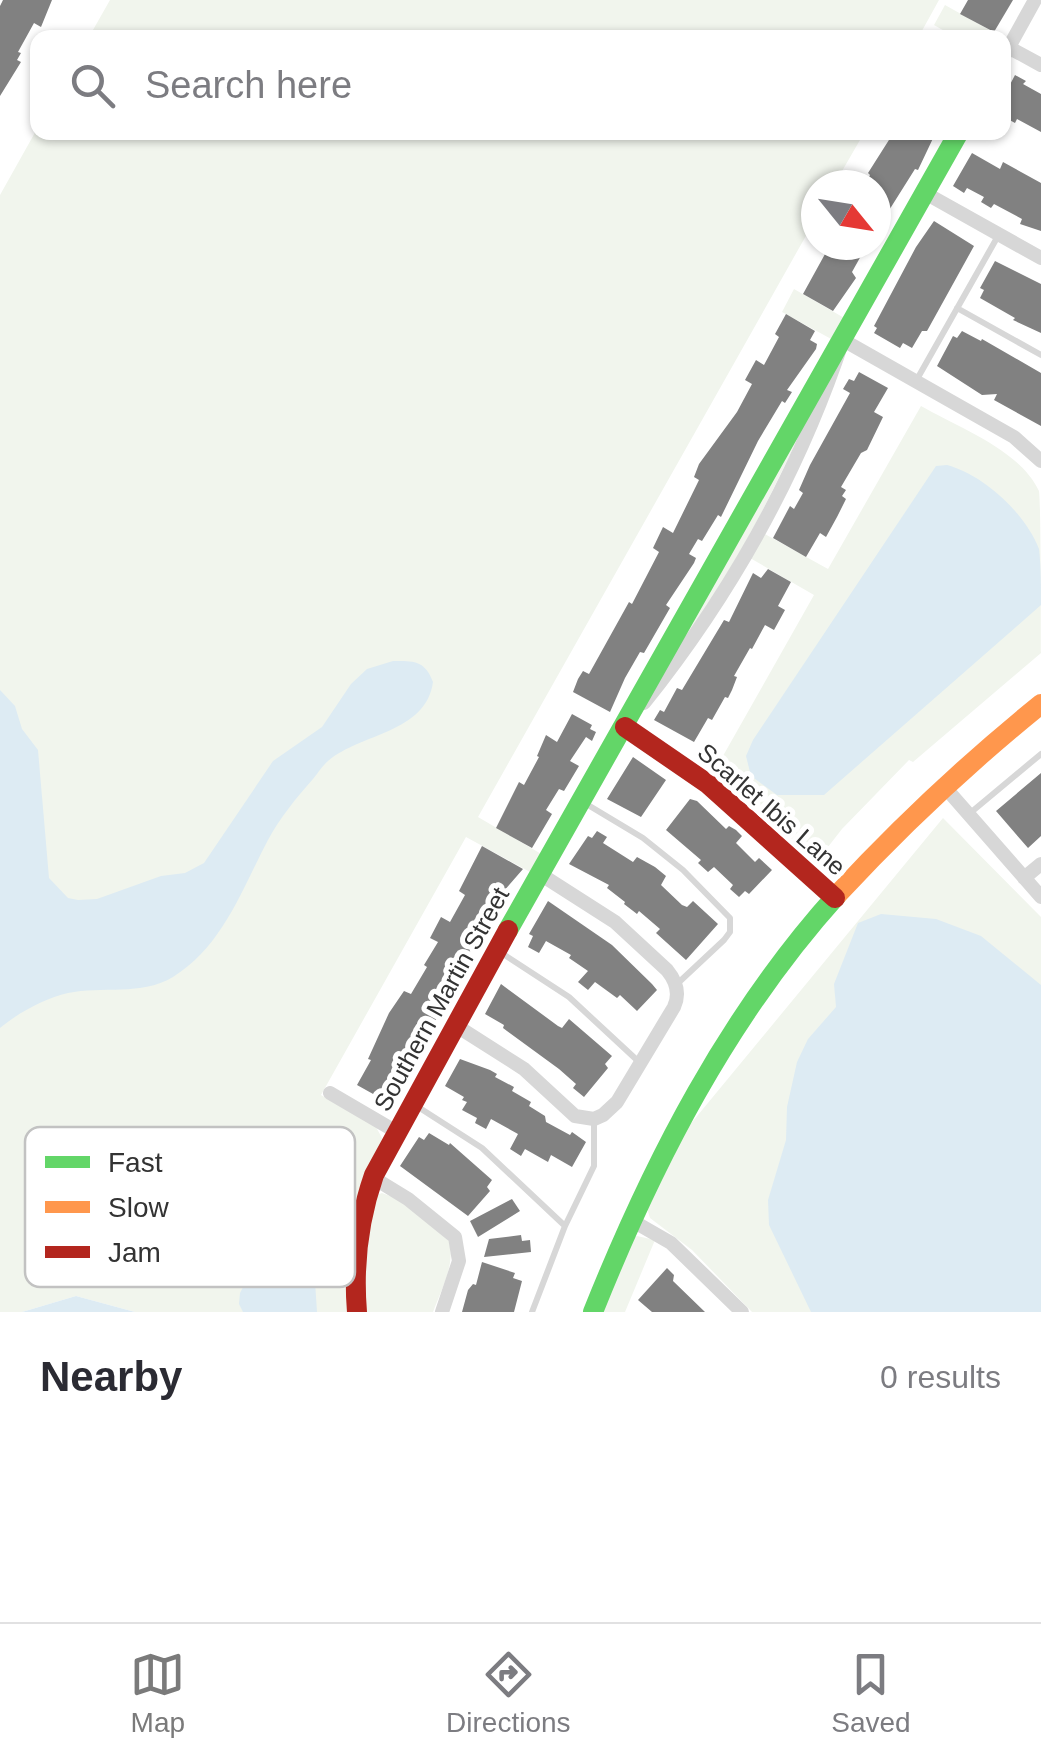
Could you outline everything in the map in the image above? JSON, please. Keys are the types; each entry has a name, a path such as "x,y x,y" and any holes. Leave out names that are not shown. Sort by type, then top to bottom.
{"street":[{"path":"1011,42 1035,0"},
{"path":"1011,53 1041,65"},
{"name":"Southern Martin Street","path":"355,1248 372,1177 395,1131 954,140"},
{"path":"924,193 1041,258"},
{"path":"842,340 1014,437 1041,461"},
{"path":"593,1312 631,1220 703,1080 747,1010 834,898 893,833 1041,704"},
{"name":"Scarlet Ibis Lane","path":"624,727 718,790 834,898"},
{"path":"944,785 1041,898"},
{"path":"1024,878 1041,864"},
{"path":"455,1025 524,1069 574,1116 594,1119 617,1102 677,1002 676,985 668,970 615,922 540,874"},
{"path":"330,1094 395,1131"},
{"path":"372,1177 408,1199 455,1237 459,1261 442,1312"},
{"path":"631,1220 671,1243 742,1312"},
{"name":"Southern Martin Street","path":"355,1283 356,1312"}],"lane":[{"path":"915,382 999,235"},
{"path":"958,308 1041,356"},
{"path":"969,814 1041,754"},
{"path":"582,801 643,838 730,918 731,926 724,940 676,985"},
{"path":"497,950 568,997 640,1062"},
{"path":"411,1102 482,1148 565,1226"},
{"path":"532,1312 565,1226 594,1166 594,1119"}],"shaded area":[{"path":"110,0 939,0 922,30 93,30"},
{"path":"945,5 990,30 943,30 934,25"},
{"path":"31,140 860,140 843,170 801,170 801,245 478,817 543,855 532,873 466,837 321,1095 376,1127 382,1138 355,1276 355,1127 25,1127 25,1287 353,1287 348,1312 135,1312 76,1296 22,1312 0,1312 0,195"},
{"path":"794,289 846,319 833,340 782,312"},
{"path":"823,383 727,575 651,681"},
{"path":"921,406 1003,451 1030,476 1039,491 1041,653 913,762 909,760 842,829 817,861 715,770 814,595 750,558 763,533 828,569"},
{"path":"947,465 989,486 1033,535 1039,549 1041,605 824,795 777,795 751,776 746,756 753,740 936,466"},
{"path":"393,661 412,662 426,669 433,682 428,699 405,722 342,752 324,765 278,824 218,933 190,964 173,977 148,987 59,995 0,1028 0,690 15,706 22,729 38,750 49,878 68,898 97,899 161,876 185,873 204,863 273,761 322,727 351,684 367,669"},
{"path":"943,818 1041,917 1041,1312 752,1312 692,1250 650,1218 646,1205 679,1138"},
{"path":"881,914 936,919 981,936 1041,985 1041,1312 811,1312 769,1225 768,1200 786,1140 787,1107 797,1062 808,1039 836,1007 834,984 858,923"},
{"path":"377,1195 398,1199 448,1239 451,1257 433,1312 364,1312 362,1258"},
{"path":"637,1236 655,1240 625,1312 599,1312 632,1239"},
{"path":"243,1287 316,1287 317,1312 243,1312 240,1293"},
{"path":"76,1296 135,1312 22,1312"}],"building":[{"path":"3,0 52,0 41,27 34,23 18,52 21,53 17,60 21,62 0,96"},
{"path":"968,0 1013,0 995,30 960,14"},
{"path":"1015,75 1041,94 1041,132 1017,119 1015,123 1011,121 1011,83"},
{"path":"889,140 932,140 918,170 915,169 891,207 891,170 870,170"},
{"path":"972,153 1000,169 1003,162 1041,183 1041,231 1020,224 1022,219 994,204 991,208 981,202 984,197 967,188 964,193 953,186"},
{"path":"934,221 974,246 927,331 922,331 912,348 903,343 900,348 874,333 874,326"},
{"path":"822,260 859,260 852,272 856,278 833,311 803,294"},
{"path":"995,261 1041,284 1041,333 980,298 984,290 980,288"},
{"path":"786,314 815,331 810,340 817,344 816,349 758,441 721,517 718,515 689,554 696,558 694,563 666,605 670,608 625,678 610,712 573,692 578,679 583,671 589,674 629,602 632,604 659,552 653,548 663,527 673,533 699,480 694,477 699,464 737,412 752,384 745,380 756,360 764,365"},
{"path":"962,331 1041,373 1041,426 994,400 997,394 982,395 937,366 953,336 957,338"},
{"path":"859,372 888,388 874,412 883,417 867,450 861,453 841,487 846,490 842,496 846,499 826,537 820,533 806,557 773,538 790,506 794,509 803,493 799,490 810,465 850,393 843,389"},
{"path":"768,569 791,582 778,606 785,610 774,630 765,625 734,676 737,677 728,698 725,697 712,720 708,718 694,742 654,720 660,710 664,712 677,688 682,690 724,620 729,622 753,573 761,578"},
{"path":"572,714 592,725 590,729 596,732 592,741 586,737 570,761 579,766 546,810 552,814 532,848 496,828 519,782 524,785 546,735 557,742"},
{"path":"633,757 666,780 641,817 607,799"},
{"path":"1041,773 1041,836 1028,848 996,811"},
{"path":"690,799 726,829 729,826 736,830 742,836 736,843 755,862 759,858 772,870 749,894 745,891 739,897 730,889 733,885 714,867 708,872 698,863 701,860 666,830"},
{"path":"597,831 607,837 603,843 633,862 637,857 666,876 661,885 682,905 687,907 693,901 718,924 686,960 656,933 660,929 624,904 607,888 609,885 569,864 588,836 592,838"},
{"path":"482,846 523,869 503,892 499,900 504,902 477,948 474,946 464,961 469,964 463,974 458,972 444,995 450,998 444,1008 435,1021 428,1017 414,1040 422,1044 393,1092 397,1093 391,1104 357,1085 389,1013 404,991 411,994 427,967 424,965 438,942 430,938 441,917 450,922 465,895 459,891"},
{"path":"548,901 612,945 657,990 637,1011 620,995 617,998 595,982 588,990 578,982 588,971 569,958 571,955 546,941 539,953 528,947 533,936 529,934"},
{"path":"501,984 558,1026 562,1028 569,1019 612,1056 605,1064 608,1068 584,1097 559,1069 485,1014"},
{"path":"460,1059 497,1074 495,1077 514,1087 512,1091 531,1102 529,1106 545,1116 546,1122 586,1142 572,1167 551,1155 548,1162 525,1149 521,1156 510,1149 518,1134 491,1119 486,1129 475,1123 477,1118 462,1110 467,1102 462,1100 464,1097 445,1086"},
{"path":"429,1133 450,1143 492,1180 487,1187 490,1191 468,1216 400,1166 419,1137 424,1140"},
{"path":"512,1199 520,1211 478,1237 470,1221"},
{"path":"521,1235 522,1241 530,1240 531,1252 484,1257 489,1239"},
{"path":"482,1262 515,1273 513,1278 522,1281 514,1312 462,1312"},
{"path":"667,1268 674,1275 673,1281 705,1312 652,1312 638,1300"}],"traffic: fast":[{"path":"508,930 954,140"},
{"path":"593,1312 641,1201 697,1093 761,990 837,895"}],"traffic: slow":[{"path":"837,895 936,796 1041,704"}],"traffic: jam":[{"path":"625,727 708,784 835,898"},
{"path":"357,1312 358,1243 374,1175 508,930"}]}
